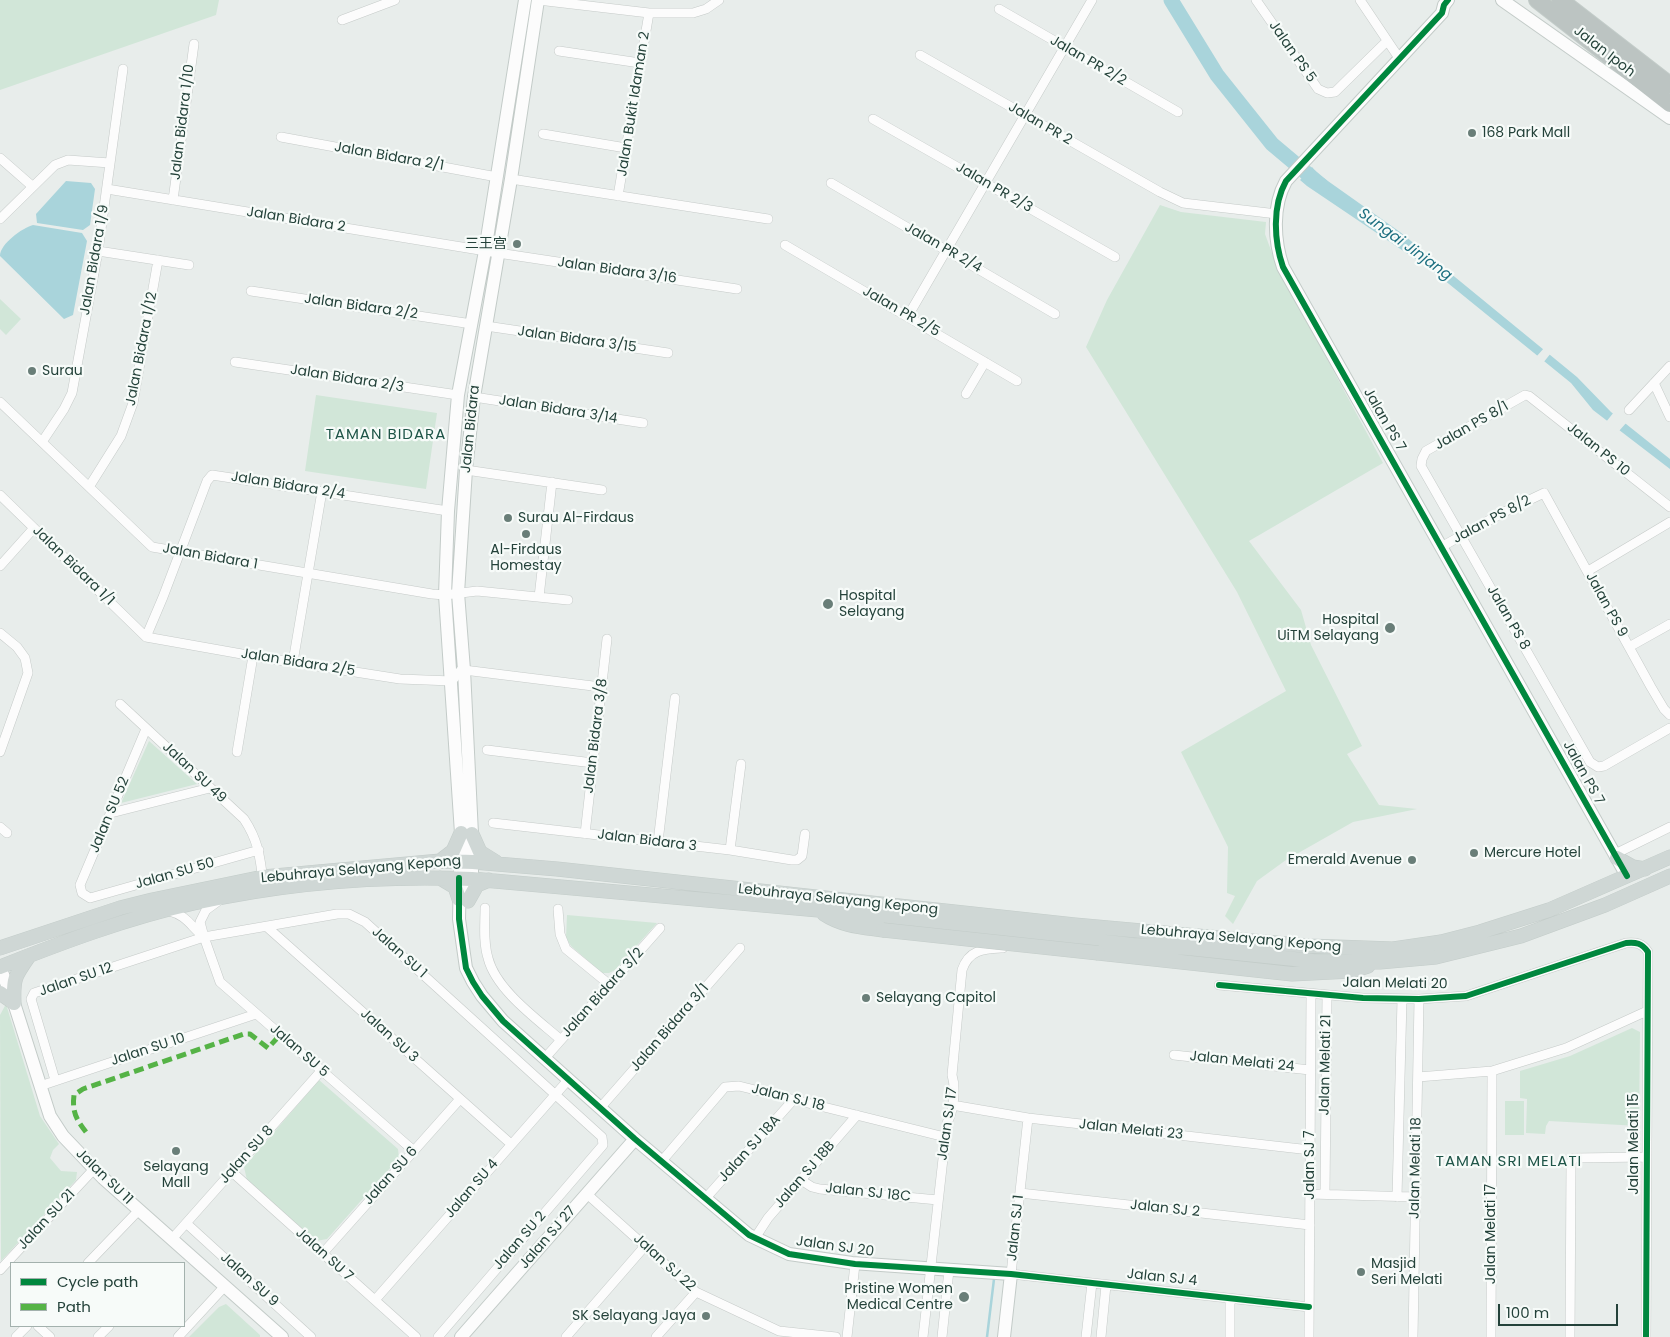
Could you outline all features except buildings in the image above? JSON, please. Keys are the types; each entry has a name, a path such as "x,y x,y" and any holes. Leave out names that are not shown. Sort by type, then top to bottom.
{"highway":[{"name":"Jalan Ipoh","path":"1537,0 1670,104"},
{"name":"Jalan Ipoh","path":"1560,0 1670,85"},
{"path":"1606,54 1618,73 1670,118"}],"main road":[{"path":"440,861 453,851 467,834 480,852 498,864"},
{"path":"1616,856 1633,867 1644,869"},
{"name":"Lebuhraya Selayang Kepong","path":"0,948 120,908 152,900 440,861 466,861 1075,925 1309,946 1393,949 1441,942 1549,910 1670,856"},
{"path":"1619,898 1627,887 1627,876"},
{"name":"Lebuhraya Selayang Kepong","path":"0,967 88,934 168,910 221,898 264,884 375,878 489,880 818,910 1133,945 1188,948 1312,961 1380,962 1436,957 1521,936 1670,876"},
{"path":"439,878 455,887 463,900 477,885 489,880"},
{"path":"818,910 829,918 855,927 1292,974 1352,971 1380,962"},
{"path":"0,967 10,954 40,934"},
{"path":"14,1002 16,974 29,956"},
{"path":"0,993 14,1002"}],"street":[{"path":"342,20 395,0"},
{"name":"Jalan Bidara","path":"467,834 450,682 444,595 448,511 458,395 485,251 525,0"},
{"path":"538,0 649,13 693,13 706,9 719,0"},
{"name":"Jalan Bidara","path":"538,0 511,179 474,397 466,470 458,593 464,670 467,834 462,938 466,968 472,982 503,1020 545,1058"},
{"path":"908,316 1092,0"},
{"name":"Jalan PS 5","path":"1256,0 1318,89 1327,94 1335,92 1387,41"},
{"path":"1360,0 1399,58"},
{"name":"Jalan PS 7","path":"1448,0 1444,5 1442,13 1286,181 1280,194 1276,214 1279,255 1283,267 1627,876"},
{"path":"1442,13 1449,10 1458,0"},
{"path":"1502,0 1670,118"},
{"path":"1511,0 1525,16"},
{"name":"Jalan PR 2/2","path":"999,9 1178,112"},
{"name":"Jalan Bukit Idaman 2","path":"618,196 649,13"},
{"name":"Jalan Bidara 1/10","path":"173,200 194,44"},
{"path":"559,50 640,63"},
{"name":"Jalan PR 2","path":"920,55 1160,192 1183,203 1276,214"},
{"name":"Jalan Bidara 1/9","path":"42,442 64,409 72,392 98,251 123,69"},
{"name":"Jalan PR 2/3","path":"873,119 1115,257"},
{"path":"542,134 626,148"},
{"name":"Jalan Bidara 2/1","path":"281,137 497,177"},
{"path":"0,158 32,186"},
{"path":"0,219 32,186 60,162 68,160 110,163"},
{"name":"Jalan Bukit Idaman 2","path":"511,179 768,219"},
{"name":"Jalan PR 2/4","path":"831,183 1055,314"},
{"name":"Jalan Bidara 2","path":"107,189 498,253"},
{"path":"1277,230 1261,212 1280,194"},
{"name":"Jalan PR 2/5","path":"785,245 1017,381"},
{"path":"98,251 190,265"},
{"name":"Jalan Bidara 3/16","path":"498,253 736,289"},
{"name":"Jalan Bidara 1/12","path":"89,487 121,436 133,403 158,260"},
{"name":"Jalan Bidara 2/2","path":"251,291 472,324"},
{"name":"Jalan Bidara 3/15","path":"486,326 668,353"},
{"name":"Jalan Bidara 2/3","path":"235,362 458,395"},
{"path":"966,394 986,362"},
{"path":"1629,410 1670,366"},
{"path":"1654,383 1670,417"},
{"name":"Jalan PS 8/1","path":"1422,459 1426,451 1525,395"},
{"name":"Jalan PS 10","path":"1525,395 1533,398 1670,507"},
{"name":"Jalan Bidara 3/14","path":"474,397 643,422"},
{"name":"Jalan Bidara 1","path":"0,402 152,547 444,595 477,591 568,600"},
{"name":"Jalan PS 8","path":"1422,459 1422,466 1590,762 1598,767 1604,766 1670,728"},
{"path":"466,470 602,490"},
{"name":"Jalan Bidara 2/4","path":"146,637 206,481 212,475 448,511"},
{"path":"539,597 552,482"},
{"path":"293,662 322,491"},
{"name":"Jalan PS 8/2","path":"1441,547 1504,512 1544,493"},
{"name":"Jalan PS 9","path":"1544,493 1664,709 1670,715"},
{"name":"Jalan Bidara 1/1","path":"0,495 146,637"},
{"path":"1588,571 1670,522"},
{"path":"0,566 34,528"},
{"path":"1629,647 1670,624"},
{"path":"0,633 17,647 24,658 28,674 3,733 0,752"},
{"name":"Jalan Bidara 2/5","path":"146,637 400,679 450,682"},
{"name":"Jalan Bidara 3/8","path":"585,834 607,639"},
{"path":"238,752 253,656"},
{"path":"450,682 455,679 461,670 464,670 601,687"},
{"path":"658,842 675,698"},
{"name":"Jalan SU 49","path":"120,704 244,819 252,831 259,850 264,884"},
{"name":"Jalan SU 52","path":"90,898 82,893 80,886 146,729"},
{"path":"487,750 593,763"},
{"path":"730,850 741,764"},
{"path":"111,813 210,788"},
{"name":"Jalan Bidara 3","path":"493,822 730,850 792,860 801,858 804,834"},
{"path":"1606,885 1612,874 1616,856 1670,827"},
{"name":"Jalan SU 50","path":"90,898 259,850"},
{"name":"Jalan SU 5","path":"221,898 206,910 200,922 220,982 414,1151"},
{"path":"485,908 487,957 492,972 516,1002 561,1040"},
{"path":"558,908 560,934 566,949 610,985"},
{"name":"Jalan SU 5","path":"168,910 180,914 188,920 204,937"},
{"name":"Jalan SU 1","path":"204,937 337,914 349,914 365,922 602,1137 603,1145"},
{"name":"Jalan SU 3","path":"267,927 511,1144"},
{"name":"Jalan Bidara 3/2","path":"545,1058 660,928"},
{"name":"Jalan SJ 17","path":"923,1337 945,1137 955,1083 952,1075 962,970 965,961 971,954 981,950 1014,947 1038,935"},
{"name":"Jalan SU 12","path":"55,1080 32,1000 34,993 204,937"},
{"name":"Jalan Melati 20","path":"1219,985 1311,994 1402,999 1466,996 1626,943 1636,942 1644,946 1648,952"},
{"name":"Jalan Bidara 3/1","path":"600,1107 740,948"},
{"name":"Jalan Melati 15","path":"1646,1337 1648,952"},
{"name":"Jalan SU 11","path":"0,967 14,1002 50,1116 56,1126 94,1169 278,1335"},
{"name":"Jalan SJ 7","path":"1309,1337 1311,994"},
{"name":"Jalan Melati 21","path":"1325,1194 1327,995"},
{"path":"1397,1197 1402,999"},
{"name":"Jalan Melati 18","path":"1414,1337 1419,999"},
{"path":"1418,1077 1492,1071 1566,1048 1647,1011"},
{"name":"Jalan SU 10","path":"40,1086 256,1014"},
{"name":"Jalan Melati 24","path":"1174,1055 1310,1070"},
{"name":"Jalan SJ 20","path":"545,1058 634,1139 749,1235 789,1254 855,1264 1011,1274"},
{"name":"Jalan SU 8","path":"172,1239 321,1071"},
{"name":"Jalan Melati 17","path":"1491,1337 1492,1071"},
{"name":"Jalan SU 4","path":"375,1300 569,1079"},
{"name":"Jalan SJ 18","path":"661,1162 725,1087 739,1086 945,1137"},
{"name":"Jalan SU 6","path":"322,1253 460,1099"},
{"name":"Jalan SJ 18A","path":"706,1199 794,1099"},
{"name":"Jalan Melati 23","path":"952,1105 1028,1118 1310,1150"},
{"name":"Jalan SJ 18B","path":"755,1238 768,1218 857,1115"},
{"name":"Jalan SJ 1","path":"1004,1337 1028,1118"},
{"name":"Jalan SJ 27","path":"461,1337 634,1139"},
{"name":"Jalan SU 2","path":"438,1337 603,1145"},
{"path":"1570,1337 1571,1162 1574,1158 1647,1158"},
{"name":"Jalan SU 21","path":"0,1270 94,1169"},
{"name":"Jalan SU 7","path":"232,1172 416,1337"},
{"name":"Jalan SJ 18C","path":"801,1180 812,1187 820,1189 938,1200"},
{"name":"Jalan SJ 2","path":"1020,1193 1310,1225"},
{"name":"Jalan SJ 22","path":"587,1194 696,1292 778,1334 836,1337"},
{"path":"1310,1194 1416,1197"},
{"path":"89,1262 139,1210"},
{"name":"Jalan SU 9","path":"186,1223 311,1337"},
{"path":"566,1337 645,1246"},
{"path":"847,1337 855,1264"},
{"path":"942,1337 949,1270"},
{"name":"Jalan SJ 4","path":"1011,1274 1309,1308"},
{"path":"1086,1337 1092,1283"},
{"path":"1101,1337 1106,1285"},
{"path":"178,1337 225,1286"},
{"path":"656,1337 696,1292"},
{"path":"1230,1298 1230,1337"},
{"path":"16,1337 26,1327"},
{"path":"39,1327 50,1337"},
{"path":"98,1337 108,1327"}],"green space":[{"path":"0,0 219,0 216,15 0,90"},
{"path":"1160,205 1181,212 1266,222 1265,234 1276,264 1383,463 1249,541 1301,610 1311,645 1362,746 1347,754 1379,805 1417,809 1353,822 1286,860 1257,881 1233,924 1225,916 1235,896 1227,893 1228,847 1181,752 1286,691 1237,592 1086,347 1107,300"},
{"path":"0,299 21,319 6,335 0,329"},
{"path":"316,395 437,413 426,489 305,471"},
{"path":"149,741 197,784 121,803"},
{"path":"567,915 657,923 615,970 609,973 602,973 571,946 566,938"},
{"path":"6,1004 40,1116 59,1144 53,1150 50,1158 61,1171 77,1172 76,1180 1,1261 0,1015"},
{"path":"1632,1028 1640,1032 1639,1126 1549,1121 1545,1134 1526,1133 1527,1099 1520,1098 1520,1071 1570,1056"},
{"path":"319,1080 398,1149 399,1158 327,1239 316,1241 247,1180 244,1167"},
{"path":"1505,1101 1524,1101 1524,1135 1505,1135"},
{"path":"226,1304 260,1337 189,1337 219,1307"}],"water":[{"path":"1312,167 1318,174 1400,232 1577,377 1611,412 1670,459 1670,469 1593,410 1571,383 1433,271 1307,186 1300,180"},
{"path":"66,181 91,183 95,189 90,225 83,230 37,223 36,214"},
{"path":"33,225 82,233 87,241 73,315 64,319 0,256 1,251 12,237"}],"pier":[{"path":"1545,347 1551,353 1543,363 1536,357"},
{"path":"1614,412 1627,422 1619,431 1606,422"}],"waterway":[{"name":"Sungai Jinjang","path":"1171,0 1217,75 1272,144 1322,186"},
{"path":"987,1337 994,1279"}],"marked path":[{"path":"86,1132 74,1111 74,1095 83,1089 244,1034 250,1034 268,1048 280,1035"}],"cycle path":[{"path":"1448,0 1444,5 1442,13 1286,181 1278,201 1276,224 1280,257 1283,267 1627,876"},
{"path":"459,878 459,919 466,968 482,996 503,1021 635,1139 749,1235 789,1254 855,1264 1011,1274 1309,1307"},
{"path":"1219,985 1363,998 1419,999 1466,996 1626,943 1641,945 1648,952 1646,1337"}],"place":[{"name":"168 Park Mall","path":"1472,133"},
{"name":"三王宫","path":"517,244"},
{"name":"Surau","path":"32,371"},
{"name":"Surau Al-Firdaus","path":"508,518"},
{"name":"Al-Firdaus Homestay","path":"526,534"},
{"name":"Hospital Selayang","path":"828,604"},
{"name":"Hospital UiTM Selayang","path":"1390,628"},
{"name":"Mercure Hotel","path":"1474,853"},
{"name":"Emerald Avenue","path":"1412,860"},
{"name":"Selayang Capitol","path":"866,998"},
{"name":"Selayang Mall","path":"176,1151"},
{"name":"Masjid Seri Melati","path":"1361,1272"},
{"name":"Pristine Women Medical Centre","path":"964,1297"},
{"name":"SK Selayang Jaya","path":"706,1316"}],"district":[{"name":"TAMAN BIDARA","path":"386,435"},
{"name":"TAMAN SRI MELATI","path":"1509,1162"}]}
